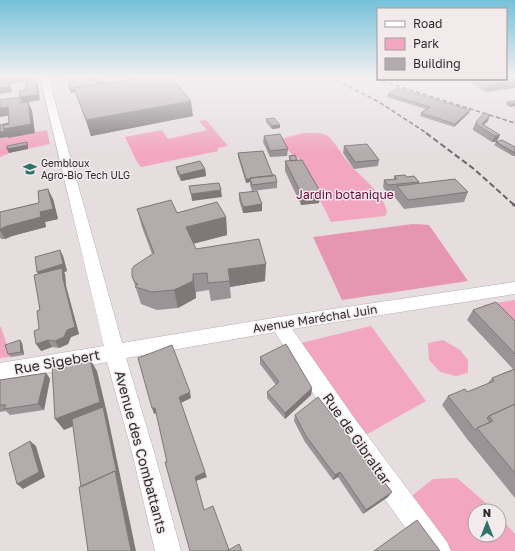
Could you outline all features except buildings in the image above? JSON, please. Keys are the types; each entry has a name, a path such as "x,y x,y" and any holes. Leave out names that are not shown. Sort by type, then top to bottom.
{"street":[{"name":"Avenue des Combattants","path":"51,103 122,381 143,452 168,551"},
{"name":"Avenue Maréchal Juin","path":"115,352 279,324 515,288"},
{"name":"Rue de Gibraltar","path":"279,324 347,427 438,551"},
{"name":"Rue Sigebert","path":"0,372 115,352"}],"green space":[{"path":"206,120 228,146 218,148 218,151 141,167 125,137 162,130 168,139 207,130 199,121"},
{"path":"47,130 50,144 12,152 0,157 0,138"},
{"name":"Jardin botanique","path":"304,133 323,134 331,139 352,167 381,198 387,212 385,216 331,222 299,158 294,157 283,144 282,139"},
{"path":"515,300 515,338 483,305"},
{"path":"371,326 426,401 362,437 301,343"},
{"path":"1,327 11,357 0,358"},
{"path":"443,340 460,350 468,360 468,373 456,376 440,372 429,360 428,343"},
{"path":"457,478 486,503 467,503 467,543 507,543 507,525 515,534 515,551 451,551 409,498 433,479"}],"shaded area":[{"path":"413,224 429,225 468,281 342,300 313,237"}],"railway":[{"path":"380,103 428,134"},
{"path":"451,103 515,123"},
{"path":"426,133 474,169 514,205"}],"place":[{"name":"Gembloux Agro-Bio Tech ULG","path":"30,169"}]}
